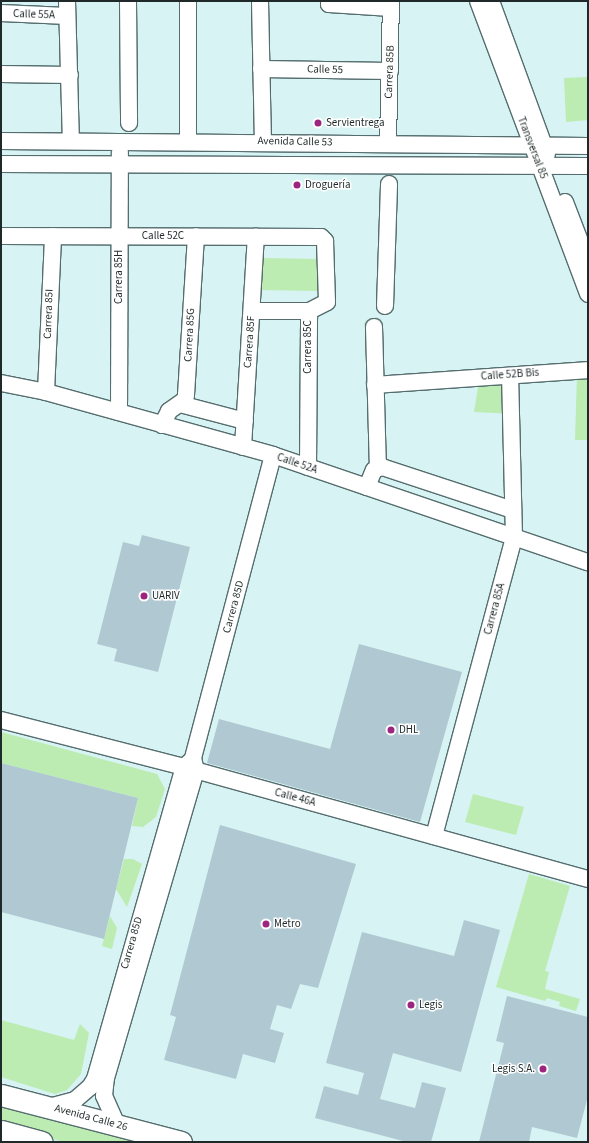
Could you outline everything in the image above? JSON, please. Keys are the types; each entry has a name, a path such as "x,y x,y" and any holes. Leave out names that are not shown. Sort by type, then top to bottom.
{"main road":[{"name":"Avenida Calle 26","path":"1,1094 180,1142"},
{"path":"1,1131 42,1142"}],"street":[{"path":"128,1 129,123"},
{"path":"188,1 188,141"},
{"path":"260,1 263,142"},
{"name":"Transversal 85","path":"478,1 545,165 588,262"},
{"name":"Transversal 85","path":"491,1 537,145"},
{"path":"329,3 391,5"},
{"name":"Carrera 85B","path":"388,143 391,5"},
{"path":"67,9 71,141"},
{"name":"Calle 55A","path":"1,13 67,9"},
{"name":"Calle 55","path":"261,69 390,71"},
{"path":"1,74 70,75"},
{"name":"Avenida Calle 53","path":"1,141 188,141 588,146"},
{"name":"Carrera 85H","path":"119,412 120,141"},
{"name":"Avenida Calle 53","path":"1,164 120,163 588,166"},
{"name":"Transversal 85","path":"545,165 588,294"},
{"path":"385,306 389,184"},
{"name":"Calle 52C","path":"1,236 307,236 324,239"},
{"name":"Carrera 85I","path":"46,392 52,236"},
{"name":"Carrera 85G","path":"162,425 169,411 180,404 186,395 196,236"},
{"name":"Carrera 85F","path":"243,447 256,236"},
{"name":"Carrera 85C","path":"308,467 309,311 327,302 324,239"},
{"path":"252,311 309,311"},
{"path":"367,487 378,467 374,327"},
{"name":"Calle 52B Bis","path":"375,385 588,370"},
{"name":"Carrera 85A","path":"434,836 514,537 510,376"},
{"name":"Calle 52A","path":"1,383 46,392 273,455 588,562"},
{"path":"180,404 245,421"},
{"name":"Carrera 85D","path":"118,1125 104,1096 106,1078 273,455"},
{"path":"378,467 513,510"},
{"name":"Calle 46A","path":"1,720 191,765 588,879"},
{"name":"Carrera 85D","path":"49,1107 75,1100 90,1087 95,1078 191,765"}],"green space":[{"path":"588,77 588,120 566,122 564,78"},
{"path":"261,258 320,259 319,291 260,290"},
{"path":"588,373 588,440 575,440 577,374"},
{"path":"514,379 515,414 474,412 479,381"},
{"path":"1,732 157,774 165,789 156,817 143,827 132,826 138,798 1,763"},
{"path":"473,794 524,807 516,835 465,822"},
{"path":"124,859 133,859 142,864 127,907 116,889"},
{"path":"529,874 570,886 545,971 549,972 545,989 580,999 576,1011 559,1006 560,1002 547,998 545,1001 496,987"},
{"path":"110,916 117,928 112,949 102,946"},
{"path":"1,1020 74,1040 80,1024 89,1033 81,1074 67,1090 55,1094 1,1077"},
{"path":"1,1101 150,1142 64,1142 1,1126"}],"building":[{"name":"UARIV","path":"142,535 190,547 158,672 114,661 117,649 97,644 123,542 139,546"},
{"name":"DHL","path":"359,644 462,672 420,822 207,763 219,719 330,749"},
{"path":"1,763 138,798 104,939 1,912"},
{"name":"Metro","path":"220,825 356,864 318,988 300,984 291,1009 277,1005 270,1029 284,1033 275,1063 243,1054 236,1079 164,1060 176,1017 170,1015"},
{"name":"Legis","path":"464,920 500,930 461,1072 393,1053 380,1099 415,1108 422,1082 446,1088 431,1142 407,1142 315,1118 324,1086 358,1095 364,1073 326,1063 362,932 454,956"},
{"name":"Legis S.A.","path":"507,996 588,1017 588,1096 577,1138 532,1127 529,1142 479,1142 504,1043 496,1041"}],"place":[{"name":"Servientrega","path":"318,123"},
{"name":"Droguería","path":"297,185"},
{"name":"UARIV","path":"144,596"},
{"name":"DHL","path":"391,730"},
{"name":"Metro","path":"266,924"},
{"name":"Legis","path":"411,1005"},
{"name":"Legis S.A.","path":"543,1069"}]}
